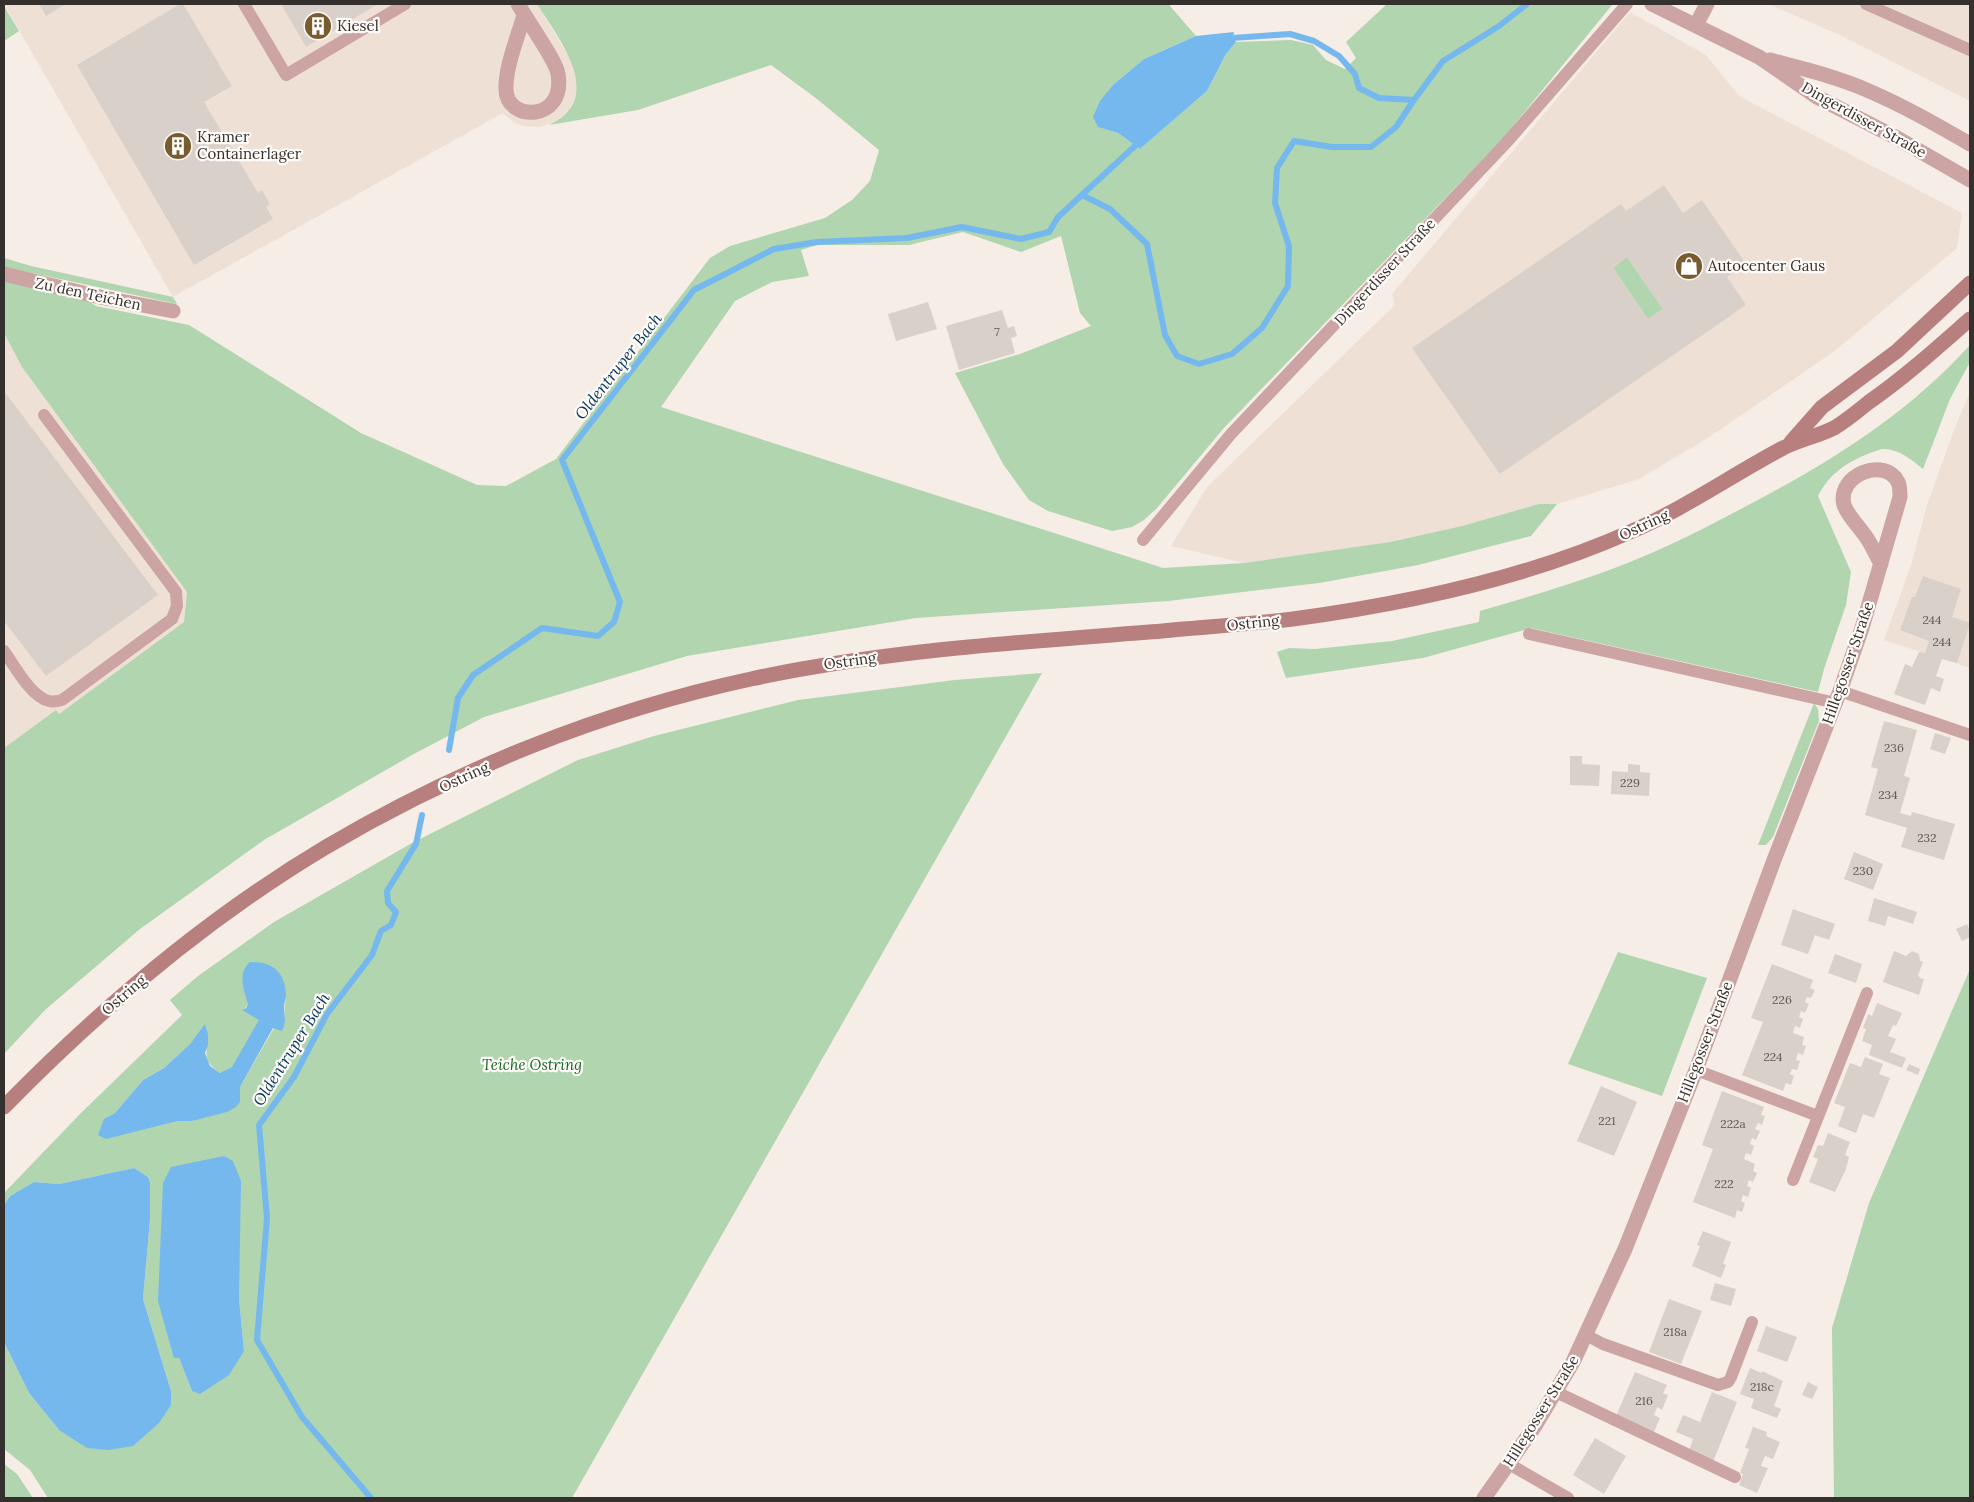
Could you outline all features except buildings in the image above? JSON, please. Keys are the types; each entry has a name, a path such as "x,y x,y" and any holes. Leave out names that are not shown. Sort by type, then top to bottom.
{"main road":[{"name":"Ostring","path":"1788,445 1822,407 1897,351 1970,283"},
{"name":"Ostring","path":"4,1107 78,1035 142,979 200,933 263,888 326,847 392,811 459,778 529,747 601,721 672,699 745,680 820,665 895,654 1289,619 1364,608 1439,593 1513,573 1584,550 1630,532 1672,512 1788,445 1834,428 1894,385 1970,319"}],"street":[{"name":"Dingerdisser Straße","path":"1652,4 1759,57 1817,97 1897,138 1970,180"},
{"path":"1696,25 1707,4"},
{"path":"521,10 558,71 559,86 555,98 549,108 537,112 525,112 512,104 506,91 507,73 521,10"},
{"name":"Dingerdisser Straße","path":"1759,57 1825,74 1868,90 1911,111 1970,144"},
{"name":"Zu den Teichen","path":"4,274 92,295 173,311"},
{"name":"Hillegosser Straße","path":"1484,1498 1509,1464 1556,1392 1586,1335 1624,1249 1696,1070 1774,860 1838,697 1862,628 1900,497 1899,483 1892,474 1878,470 1864,471 1853,477 1844,488 1844,504 1871,544 1880,564"}],"lane":[{"path":"244,4 286,75 405,4"},
{"name":"Dingerdisser Straße","path":"1143,540 1231,434 1507,142 1628,4"},
{"path":"1866,4 1970,50"},
{"path":"4,651 30,688 41,697 50,701 62,700 172,619 177,606 176,592 44,415"},
{"path":"1529,634 1838,697 1970,735"},
{"path":"1793,1180 1867,993"},
{"path":"1696,1070 1818,1116"},
{"path":"1586,1335 1612,1347 1718,1385 1728,1382 1731,1377 1752,1322"},
{"path":"1556,1392 1735,1477"},
{"path":"1509,1464 1568,1498"}],"shaded area":[{"path":"4,4 537,4 571,60 577,83 577,92 570,108 557,121 540,127 523,126 513,122 503,113 173,297"},
{"path":"1768,4 1970,4 1970,101 1842,36"},
{"path":"1630,12 1706,55 1739,96 1962,213 1957,248 1836,350 1711,436 1639,479 1557,504 1539,504 1462,526 1390,542 1244,563 1171,546 1207,487 1395,305 1392,294"},
{"path":"4,333 22,367 187,592 184,622 59,714 56,710 4,748"},
{"path":"1970,392 1970,668 1884,640 1911,565 1927,505"}],"green space":[{"path":"537,4 1170,4 1196,36 1144,59 1114,84 1099,127 1118,133 1140,149 1207,91 1226,54 1236,42 1291,40 1313,45 1326,60 1345,69 1356,58 1346,42 1387,4 1612,5 1503,138 1223,429 1157,508 1144,520 1132,527 1112,531 1048,511 1029,500 1003,464 955,373 1020,354 1091,326 1080,313 1061,236 1021,252 963,232 909,245 817,245 801,250 809,276 772,282 735,301 661,407 1163,568 1244,563 1390,542 1462,526 1539,504 1557,504 1531,536 1418,565 1319,583 1168,601 916,618 687,656 484,717 412,755 264,840 140,929 45,1010 4,1054 4,748 56,710 59,714 184,622 187,592 22,367 4,333 4,279 82,297 96,306 189,325 361,433 477,485 506,486 556,459 710,258 730,246 825,218 852,200 870,181 879,150 817,99 771,65 638,110 549,125 566,113 575,100 576,84 573,68 566,51"},
{"path":"4,6 19,31 4,41"},
{"path":"1627,257 1663,309 1648,319 1613,268"},
{"path":"4,258 31,266 173,297 177,304 4,267"},
{"path":"1970,345 1970,362 1950,399 1923,469 1909,458 1894,450 1882,449 1846,465 1833,475 1818,496 1851,572 1846,605 1818,692 1531,628 1423,658 1286,678 1277,652 1289,648 1315,649 1392,641 1479,622 1480,611 1542,593 1602,572 1642,557 1690,535 1795,480 1849,447 1900,410 1925,389"},
{"name":"Teiche Ostring","path":"1042,673 572,1498 48,1498 30,1470 4,1449 4,1342 29,1393 59,1430 171,1391 143,1299 150,1220 148,1177 134,1168 59,1184 34,1182 10,1196 4,1205 4,1193 81,1113 182,1015 170,1000 198,976 274,922 412,843 578,760 654,736 798,700 955,680","holes":["286,998 282,1030 274,1028 240,1087 240,1102 192,1121 104,1120 115,1113 143,1080 164,1068 190,1044 205,1025 208,1040 206,1051 208,1062 220,1073 232,1068 260,1020 243,1010 248,1004","239,1298 244,1351 192,1391 179,1358"]},
{"path":"1814,703 1818,709 1819,721 1773,837 1766,845 1758,845"},
{"path":"1618,952 1707,978 1662,1096 1568,1064"},
{"path":"1970,969 1970,1498 1834,1498 1832,1328 1869,1203"},
{"path":"4,1464 17,1474 33,1498 4,1498"}],"water":[{"path":"1234,32 1233,38 1236,42 1226,54 1207,91 1140,149 1118,133 1098,127 1093,117 1100,101 1114,84 1144,59 1196,36"},
{"path":"250,962 271,966 280,974 286,995 284,1007 285,1021 282,1031 273,1028 240,1087 240,1102 236,1107 227,1112 192,1121 177,1121 106,1139 98,1135 104,1119 115,1113 143,1080 164,1068 190,1044 205,1024 208,1034 208,1045 205,1053 210,1066 220,1073 232,1067 259,1020 242,1010 248,1004 243,987 243,976 246,966"},
{"path":"224,1156 233,1161 241,1181 239,1298 244,1351 229,1375 200,1394 192,1391 179,1358 174,1358 158,1301 163,1183 171,1167"},
{"path":"134,1168 148,1177 150,1183 150,1220 143,1299 171,1391 171,1405 159,1423 133,1446 109,1450 87,1448 59,1430 29,1393 4,1342 4,1205 10,1196 34,1182 59,1184"}],"waterway":[{"name":"Oldentruper Bach","path":"1225,40 1290,34 1314,41 1339,56 1355,74 1359,88 1379,98 1414,100 1443,61 1499,26 1527,4"},
{"name":"Oldentruper Bach","path":"1082,195 1110,209 1147,244 1165,335 1177,356 1199,364 1232,354 1262,328 1288,286 1289,246 1275,203 1277,168 1294,141 1332,147 1371,147 1396,127 1414,100"},
{"name":"Oldentruper Bach","path":"449,750 458,698 473,675 542,628 598,636 614,622 620,602 562,460 694,290 774,249 817,242 907,238 962,227 1021,239 1049,232 1058,217 1136,145 1139,139"},
{"name":"Oldentruper Bach","path":"371,1498 302,1417 257,1340 267,1218 259,1125 294,1077 327,1014 372,955 381,931 391,925 396,912 388,903 387,891 416,844 422,815"}],"place":[{"name":"Kiesel","path":"318,26"},
{"name":"Kramer Containerlager","path":"178,146"},
{"name":"Autocenter Gaus","path":"1689,266"}]}
